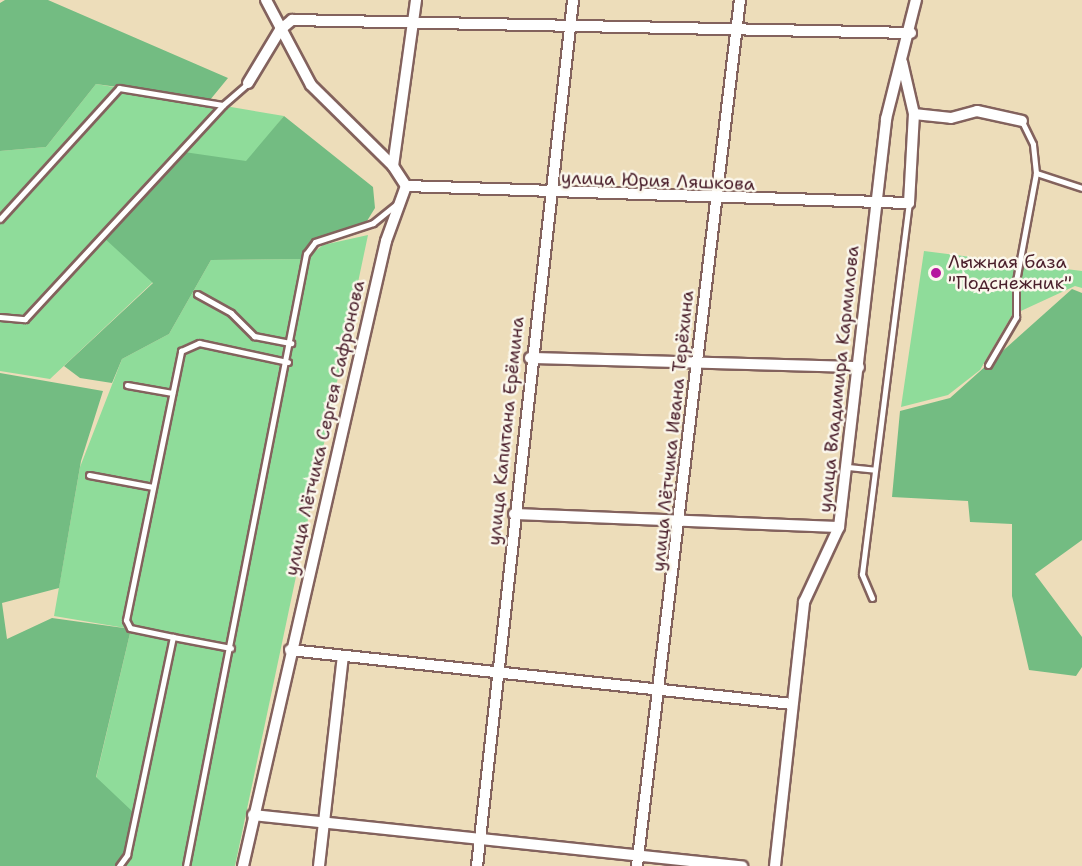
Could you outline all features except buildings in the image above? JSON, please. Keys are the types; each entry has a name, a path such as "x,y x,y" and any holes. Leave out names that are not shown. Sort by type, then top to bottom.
{"street":[{"path":"266,0 280,30 320,96 393,166 406,186"},
{"path":"393,166 416,0"},
{"name":"улица Капитана Ерёмина","path":"477,866 530,358 573,0"},
{"name":"улица Лётчика Ивана Терёхина","path":"637,861 662,689 696,363 740,0"},
{"name":"улица Владимира Кармилова","path":"775,866 804,602 838,527 848,467 874,200 886,119 911,33 916,0"},
{"path":"248,83 280,30 292,20 911,33"},
{"path":"902,62 914,114 909,203"},
{"path":"914,114 951,118 977,111 1022,121"},
{"name":"улица Юрия Ляшкова","path":"406,186 717,200 874,200 909,203"},
{"name":"улица Лётчика Сергея Сафронова","path":"243,866 290,650 406,186"},
{"path":"530,358 859,367"},
{"path":"514,514 838,527"},
{"path":"290,650 792,704"},
{"path":"319,866 343,656"},
{"path":"253,815 480,839 637,861 742,866"}],"lane":[{"path":"0,317 25,319 223,105 248,83"},
{"path":"0,219 119,88 223,105"},
{"path":"988,365 1016,317 1016,281 1036,172 1033,144 1022,121"},
{"path":"1036,172 1082,188"},
{"path":"186,866 310,246 373,223 400,203"},
{"path":"872,598 862,574 909,203"},
{"path":"197,294 231,313 254,336 291,344"},
{"path":"231,648 130,628 126,620 181,351 190,343 288,362"},
{"path":"127,385 172,393"},
{"path":"848,467 875,470"},
{"path":"89,475 153,487"},
{"path":"118,866 127,855 173,637"}],"green space":[{"path":"5,0 48,0 228,78 210,100 96,84 46,147 0,151 0,3"},
{"path":"96,84 284,116 153,282 50,379 0,371 0,151 46,147"},
{"path":"284,116 373,187 375,208 367,221 314,242 305,259 211,260 169,334 122,359 112,383 80,378 64,366 153,283 103,237 184,152 246,161"},
{"path":"368,235 235,866 121,866 109,791 96,778 131,629 54,616 80,467 122,359 169,334 211,260 305,259 323,245"},
{"path":"924,251 1082,271 1082,288 1075,286 1012,315 980,370 948,395 901,407"},
{"path":"1072,289 1082,293 1082,540 1035,574 1082,637 1082,667 1076,676 1029,670 1012,596 1012,524 970,522 968,501 892,497 900,411 950,398"},
{"path":"0,373 103,391 81,461 59,588 2,603 7,639 52,618 131,629 96,777 134,813 121,866 0,866"}],"place":[{"name":"Лыжная база \"Подснежник\"","path":"936,273"}]}
